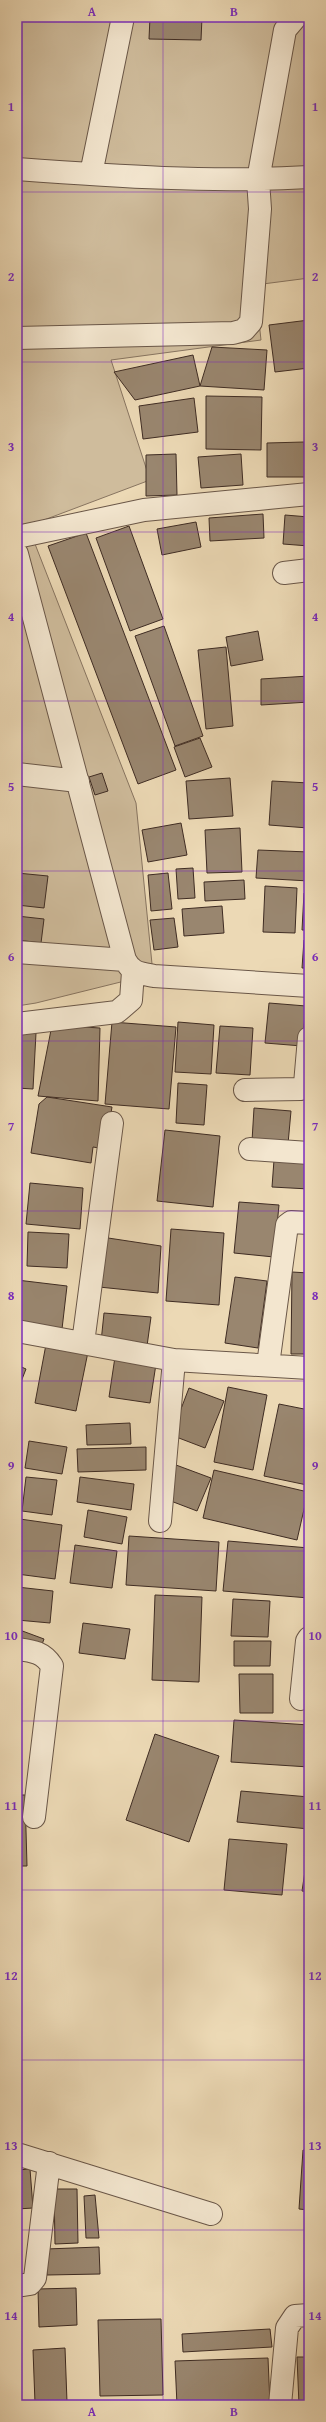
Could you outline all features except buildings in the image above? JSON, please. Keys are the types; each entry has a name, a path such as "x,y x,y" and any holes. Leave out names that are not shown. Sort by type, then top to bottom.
{"street":[{"path":"91,174 123,17"},
{"path":"17,338 233,333 244,330 251,322 260,209 258,180 285,30 296,17"},
{"path":"17,169 91,174 258,180 309,177"},
{"path":"17,537 144,510 309,494"},
{"path":"17,554 129,966 131,1000 117,1012 17,1024"},
{"path":"284,573 309,570"},
{"path":"17,774 78,781"},
{"path":"17,952 129,966 154,976 309,986"},
{"path":"245,1090 301,1090 305,1084 309,1038"},
{"path":"83,1343 112,1123"},
{"path":"250,1149 309,1153"},
{"path":"268,1365 287,1225 291,1222 309,1223"},
{"path":"17,1331 174,1360 309,1368"},
{"path":"160,1521 174,1360"},
{"path":"301,1699 307,1641 309,1638"},
{"path":"17,1649 39,1652 46,1657 52,1666 34,1816"},
{"path":"17,2154 211,2214"},
{"path":"17,2286 30,2284 35,2278 49,2163"},
{"path":"280,2405 287,2328 295,2316 309,2314"}],"shaded area":[{"path":"17,17 309,17 309,278 255,285 261,340 111,360 150,480 28,526 136,803 153,974 36,1003 17,1006"}]}
